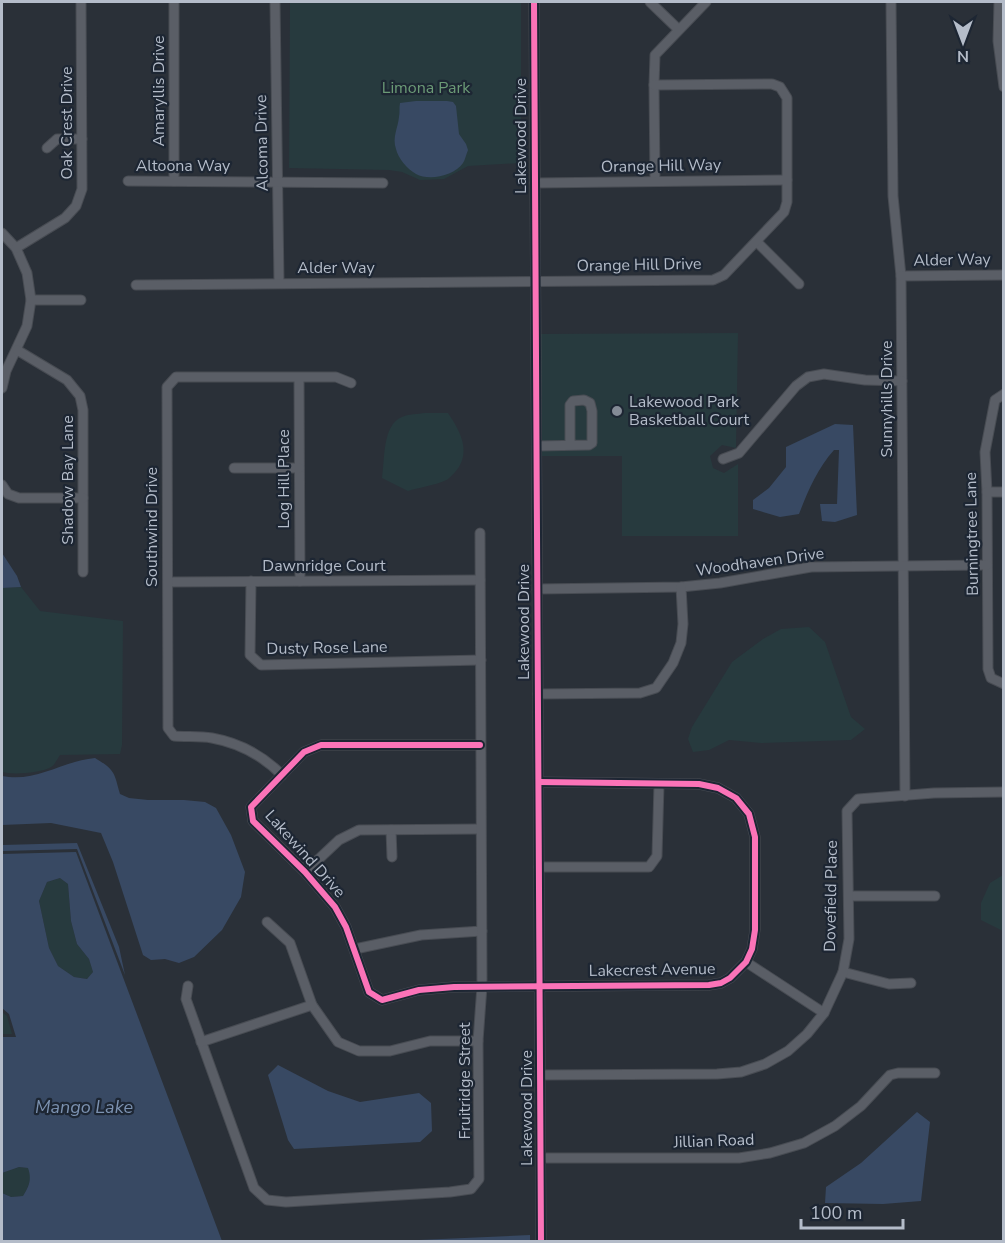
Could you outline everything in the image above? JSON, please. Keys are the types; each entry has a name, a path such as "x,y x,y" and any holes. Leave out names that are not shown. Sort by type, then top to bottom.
{"street":[{"name":"Oak Crest Drive","path":"16,248 65,218 76,206 82,189 81,2"},
{"name":"Amaryllis Drive","path":"174,2 174,181"},
{"name":"Alcoma Drive","path":"275,2 279,283"},
{"name":"Lakewood Drive","path":"534,2 541,1242"},
{"path":"650,2 678,29"},
{"path":"655,181 655,55 706,2"},
{"name":"Sunnyhills Drive","path":"891,2 893,196 901,276 905,796"},
{"path":"999,2 998,41 1004,87"},
{"name":"Orange Hill Drive","path":"536,281 713,280 724,275 784,212 787,202 787,98 780,87 772,84 654,85"},
{"path":"47,148 57,139 82,139"},
{"name":"Orange Hill Way","path":"535,183 787,180"},
{"name":"Altoona Way","path":"128,181 383,183"},
{"path":"2,232 16,248 27,273 31,300 27,326 6,371 2,388"},
{"path":"757,242 799,284"},
{"name":"Alder Way","path":"901,276 1004,275"},
{"name":"Alder Way","path":"136,285 536,281"},
{"path":"31,300 81,300"},
{"name":"Shadow Bay Lane","path":"17,350 67,380 80,396 83,410 83,572"},
{"path":"723,459 738,453 796,386 808,377 824,374 865,380 902,381"},
{"name":"Southwind Drive","path":"282,775 266,760 240,746 212,738 174,736 168,728 167,387 176,377 336,377 351,383"},
{"name":"Log Hill Place","path":"299,378 300,581"},
{"name":"Burningtree Lane","path":"1004,394 996,400 985,452 988,669 991,678 1004,684"},
{"path":"537,446 589,446 592,443 592,411 590,404 584,400 573,400 570,405 570,445"},
{"path":"234,468 299,468"},
{"path":"2,485 8,494 19,498 83,498"},
{"path":"987,492 1004,492"},
{"name":"Fruitridge Street","path":"188,986 186,999 254,1188 267,1200 286,1202 450,1192 471,1189 479,1179 478,1041 482,986 480,534"},
{"name":"Woodhaven Drive","path":"537,588 681,587 720,583 811,567 987,565"},
{"name":"Dawnridge Court","path":"168,582 480,580"},
{"name":"Dusty Rose Lane","path":"251,581 250,655 261,665 481,660"},
{"path":"538,694 640,693 656,688 673,663 681,643 683,624 681,587"},
{"name":"Lakewind Drive","path":"480,745 321,745 304,752 251,807 253,821 335,907 355,949 369,992 382,1000 419,990 540,985"},
{"path":"539,782 699,784 718,788 736,798 749,814 755,837 755,930 752,948 746,962 824,1013"},
{"path":"539,867 649,867 657,856 659,784"},
{"name":"Dovefield Place","path":"540,1075 741,1072 765,1064 788,1051 807,1034 824,1013 843,972 849,939 847,811 858,799 933,793 1004,792"},
{"path":"304,872 339,840 359,830 480,830"},
{"path":"391,830 392,857"},
{"path":"849,896 935,896"},
{"path":"267,922 290,943 312,1005 338,1042 358,1052 390,1051 430,1041 478,1041"},
{"path":"355,949 421,934 482,931"},
{"name":"Lakecrest Avenue","path":"540,985 709,985 721,983 730,978 746,962"},
{"path":"843,972 889,984 911,983"},
{"path":"201,1042 312,1005"},
{"name":"Jillian Road","path":"540,1158 739,1158 770,1153 804,1143 835,1126 861,1106 891,1075 935,1073"}],"green space":[{"name":"Limona Park","path":"290,2 521,2 521,163 468,166 444,179 420,180 402,172 389,170 289,168"},
{"path":"738,333 736,448 722,445 710,456 713,468 724,473 738,464 738,536 622,536 622,456 539,456 539,334"},
{"path":"448,413 461,438 463,455 456,471 445,481 408,491 382,478 386,444 391,427 396,421 407,415"},
{"path":"21,587 40,611 123,621 120,754 60,755 54,765 41,771 2,772 2,588"},
{"path":"809,627 825,642 851,717 865,729 851,740 761,743 729,740 709,750 693,752 688,739 692,727 732,662 781,629"},
{"path":"1003,875 1003,931 981,920 981,903 990,883"},
{"path":"60,878 68,884 71,921 77,944 89,959 93,972 87,979 74,977 58,966 49,948 39,901 47,882"},
{"path":"2,1012 7,1016 12,1034 2,1034"},
{"path":"19,1167 29,1168 30,1172 27,1189 23,1196 11,1197 2,1193 2,1173"}],"water":[{"path":"447,101 453,102 456,106 459,134 468,150 463,163 448,174 434,177 421,176 409,169 399,156 395,140 400,103"},
{"path":"835,424 853,425 857,515 835,522 822,521 820,504 837,504 839,450 834,450 818,473 799,514 780,517 753,509 753,500 769,488 786,467 786,447"},
{"path":"2,553 17,576 21,587 2,588"},
{"path":"95,758 113,772 120,794 129,798 148,800 205,802 216,808 231,835 245,872 241,897 222,930 194,957 179,963 165,959 151,960 143,955 113,862 101,833 51,823 2,825 2,776 26,777"},
{"path":"77,843 119,947 125,975 77,849 2,851 2,845"},
{"name":"Mango Lake","path":"76,852 222,1241 2,1241 2,1193 11,1197 23,1196 30,1179 28,1168 19,1167 2,1173 2,1037 16,1037 9,1014 2,1008 2,854","holes":["60,878 68,884 71,921 77,944 89,959 93,972 87,979 74,977 58,966 49,948 39,901 47,882"]},
{"path":"278,1065 328,1091 360,1102 419,1093 431,1103 432,1131 420,1142 294,1149 288,1140 268,1075"},
{"path":"917,1112 930,1122 921,1201 883,1204 825,1203 826,1187 861,1163"},
{"path":"530,1235 530,1242 396,1241"}],"cycle path":[{"path":"534,2 541,1242"},
{"path":"480,745 321,745 304,752 251,807 253,821 305,872 335,907 346,927 369,992 382,1000 419,990 454,987 709,985 721,983 730,978 746,962 752,949 755,930 755,837 749,814 736,798 718,788 699,784 539,782"}],"place":[{"name":"Lakewood Park Basketball Court","path":"617,411"}]}
